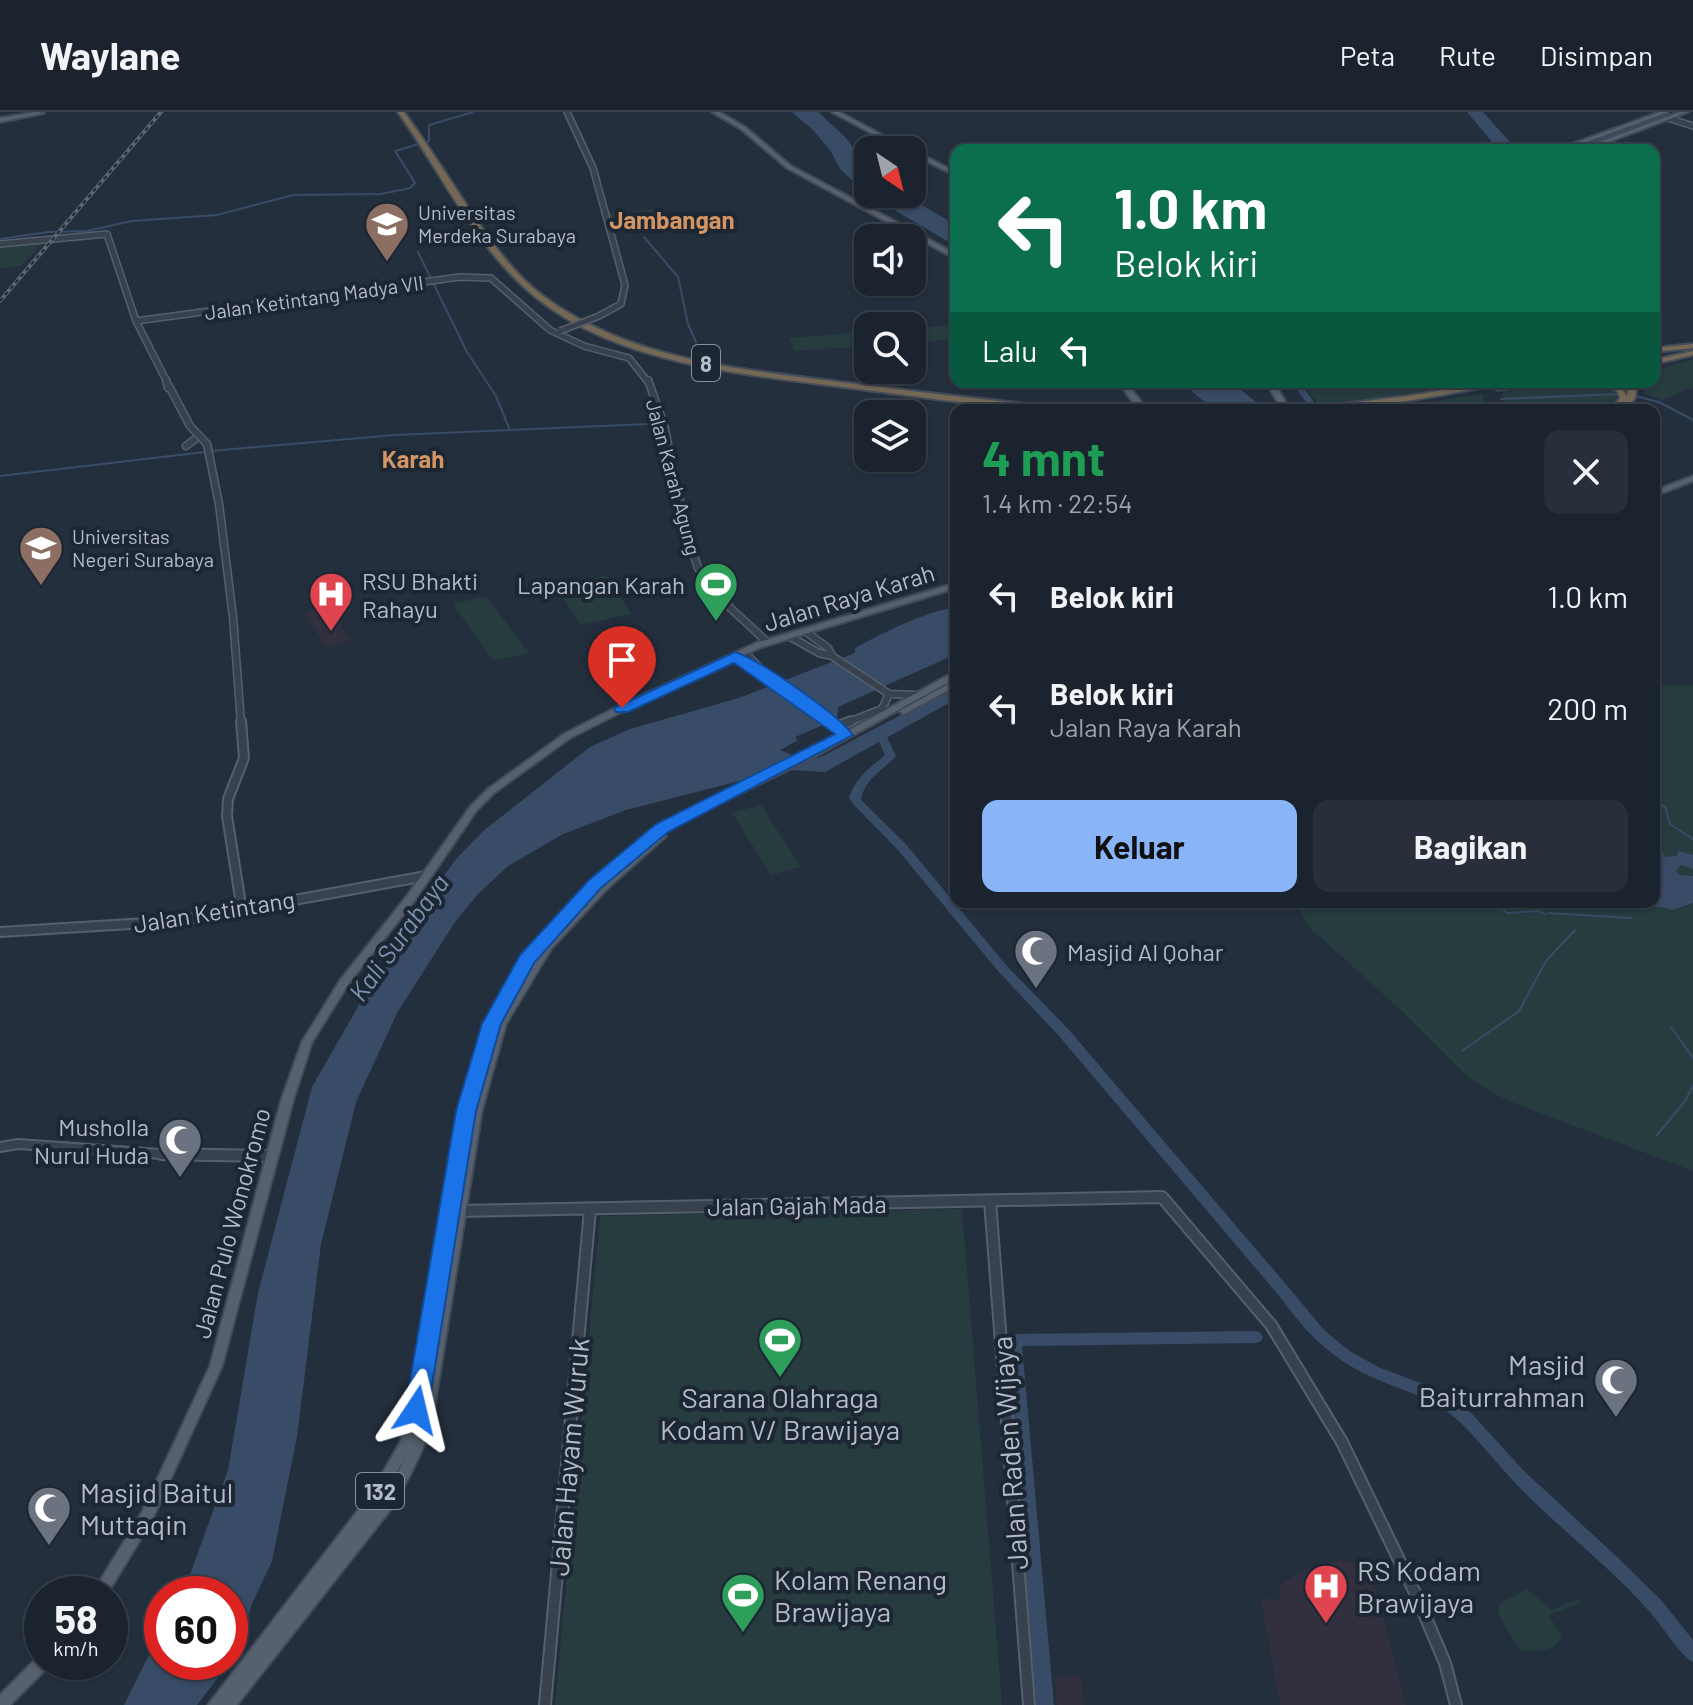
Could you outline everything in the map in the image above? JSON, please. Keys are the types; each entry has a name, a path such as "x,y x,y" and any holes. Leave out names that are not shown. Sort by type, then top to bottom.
{"highway":[{"name":"8","path":"392,112 421,144 513,272 547,302 601,333 669,355 770,375 1012,404"},
{"name":"8","path":"401,112 506,274 546,307 592,334 659,357 723,371 967,404"},
{"path":"1660,356 1693,349"},
{"path":"1288,397 1292,388"},
{"path":"1382,404 1478,388"},
{"path":"1362,404 1491,388"},
{"path":"1615,388 1627,395"},
{"path":"1620,404 1630,388"},
{"path":"1627,395 1627,404"}],"main road":[{"path":"715,112 743,128 789,167 950,254"},
{"path":"835,112 881,136"},
{"path":"1575,144 1633,123 1685,112"},
{"path":"0,118 35,113"},
{"path":"1598,144 1642,127 1663,115"},
{"path":"1633,123 1642,127"},
{"path":"926,159 950,171"},
{"path":"1280,388 1291,404"},
{"path":"1660,492 1693,478"},
{"name":"Jalan Raya Karah","path":"622,708 767,642 950,587"},
{"name":"132","path":"215,1705 386,1505 404,1477 424,1426 426,1386 455,1211 476,1110 501,1024 547,947 652,839 812,757 950,677"},
{"name":"132","path":"849,736 950,686"},
{"name":"Jalan Pulo Wonokromo","path":"110,1576 146,1518 216,1366 300,1059 315,1028 345,981 486,795 567,736 622,708"},
{"name":"132","path":"228,1705 273,1640"},
{"path":"0,1705 25,1680"}],"street":[{"path":"558,332 620,306 625,297 625,285 593,168 567,112"},
{"path":"1663,115 1693,126"},
{"path":"0,244 107,234 136,321 190,426 208,449 219,504 243,732 244,763 231,790 227,816 240,898 238,909"},
{"name":"Jalan Ketintang Madya VII","path":"136,321 435,280 469,276 492,279"},
{"name":"Jalan Karah Agung","path":"492,279 534,319 579,345 621,354 637,363 662,422 693,557 706,582 767,642"},
{"path":"169,386 167,389 194,440 208,449"},
{"path":"186,446 194,440"},
{"path":"805,631 828,648 833,656"},
{"path":"789,636 819,653 833,656 886,692 917,695"},
{"path":"739,654 849,736"},
{"path":"879,711 886,692"},
{"path":"835,724 929,697"},
{"name":"Jalan Ketintang","path":"0,932 179,921 426,876"},
{"path":"0,1147 18,1144 174,1155 272,1156"},
{"name":"Jalan Gajah Mada","path":"455,1211 1162,1197 1271,1325 1342,1442 1441,1652 1456,1705"},
{"name":"Jalan Raden Wijaya","path":"990,1201 1029,1705"},
{"name":"Jalan Hayam Wuruk","path":"545,1705 590,1210"}],"shaded area":[{"name":"RSU Bhakti Rahayu","path":"330,607 349,640 325,648 305,612"},
{"name":"RS Kodam Brawijaya","path":"1339,1560 1369,1565 1406,1705 1280,1705 1261,1599 1280,1599 1279,1585 1301,1572"},
{"path":"1055,1676 1081,1676 1084,1705 1057,1705"}],"green space":[{"path":"663,209 667,225 612,227 608,213"},
{"path":"45,240 21,266 0,269 0,245"},
{"path":"950,325 950,340 926,342 926,328"},
{"path":"854,333 854,347 794,351 789,338"},
{"path":"1693,359 1693,387 1662,400 1644,393 1645,388 1660,388 1660,369"},
{"path":"1305,388 1446,388 1366,402 1318,404"},
{"path":"1611,388 1618,401 1611,404 1504,404 1503,390"},
{"path":"1483,394 1483,404 1415,404"},
{"path":"607,575 631,614 580,625 557,587"},
{"path":"486,596 529,653 493,661 453,604"},
{"path":"1693,685 1693,1171 1506,1100 1470,1079 1402,1011 1309,927 1298,908 1660,908 1660,686"},
{"path":"761,805 801,867 771,875 732,813"},
{"name":"Sarana Olahraga Kodam V/ Brawijaya","path":"962,1209 1002,1705 555,1705 600,1216"},
{"path":"1527,1589 1551,1610 1578,1599 1581,1603 1549,1615 1562,1637 1549,1649 1520,1650 1499,1616 1499,1604"}],"water":[{"path":"792,112 818,112 845,137 854,149 854,182 841,170 830,150"},
{"path":"1467,112 1483,112 1512,144 1494,144"},
{"path":"926,207 950,221 950,242 926,228 926,224 918,224 891,208"},
{"path":"1188,388 1238,388 1258,404 1207,404"},
{"name":"Kali Surabaya","path":"950,609 950,657 838,707 837,719 795,737 798,740 780,750 795,756 819,758 950,689 950,702 825,772 770,769 747,779 626,810 563,834 508,866 477,895 455,922 397,1013 356,1102 321,1244 297,1437 272,1561 248,1618 248,1576 190,1576 228,1470 258,1293 312,1087 363,998 403,944 422,905 457,858 482,832 590,747 630,729 739,698 855,653 855,648 904,623"},
{"path":"1660,851 1664,852 1663,857 1677,856 1678,851 1693,855 1693,869 1681,865 1676,871 1680,875 1693,876 1693,903 1672,910 1660,907"},
{"name":"Kali Surabaya","path":"144,1665 144,1680 216,1680 197,1705 124,1705"}],"waterway":[{"path":"0,239 48,232 87,231 132,221 217,215 293,195 381,194 410,188 415,183 395,151 429,141 429,125 473,112"},
{"path":"1589,144 1680,112"},
{"path":"644,237 678,277 688,324 696,342"},
{"path":"418,252 467,352 496,396 509,428"},
{"path":"1300,388 1312,404"},
{"path":"1501,399 1619,394"},
{"path":"1633,395 1661,403 1693,420"},
{"path":"211,451 395,435 649,424"},
{"path":"0,476 205,452"},
{"path":"881,735 891,756 868,775 858,787 855,798 901,846 950,905"},
{"path":"1660,804 1665,807 1670,824 1693,839"},
{"path":"952,908 1002,968 1064,1033 1319,1335 1356,1363 1434,1394 1457,1410 1518,1476 1655,1605 1693,1654"},
{"path":"1501,908 1507,913 1538,911 1545,914"},
{"path":"1548,913 1631,918"},
{"path":"1462,1051 1519,1011 1546,961 1575,930"},
{"path":"1671,1027 1693,1058"},
{"path":"1657,1135 1685,1101 1693,1086"},
{"path":"1045,1705 1014,1340 1256,1337"}],"railway":[{"path":"0,301 161,112"}],"place":[{"name":"Universitas Merdeka Surabaya","path":"387,263"},
{"name":"Universitas Negeri Surabaya","path":"41,587"},
{"name":"Lapangan Karah","path":"716,623"},
{"name":"RSU Bhakti Rahayu","path":"331,633"},
{"name":"Masjid Al Qohar","path":"1036,990"},
{"name":"Musholla Nurul Huda","path":"180,1179"},
{"name":"Sarana Olahraga Kodam V/ Brawijaya","path":"780,1379"},
{"name":"Masjid Baiturrahman","path":"1616,1419"},
{"name":"Masjid Baitul Muttaqin","path":"49,1547"},
{"name":"RS Kodam Brawijaya","path":"1326,1625"},
{"name":"Kolam Renang Brawijaya","path":"743,1634"}],"district":[{"name":"Jambangan","path":"672,219"},
{"name":"Karah","path":"413,458"}],"route":[{"path":"416,1410 466,1111 492,1024 526,960 595,884 662,828 693,810 784,769 845,735 838,726 735,657 622,708"}]}
